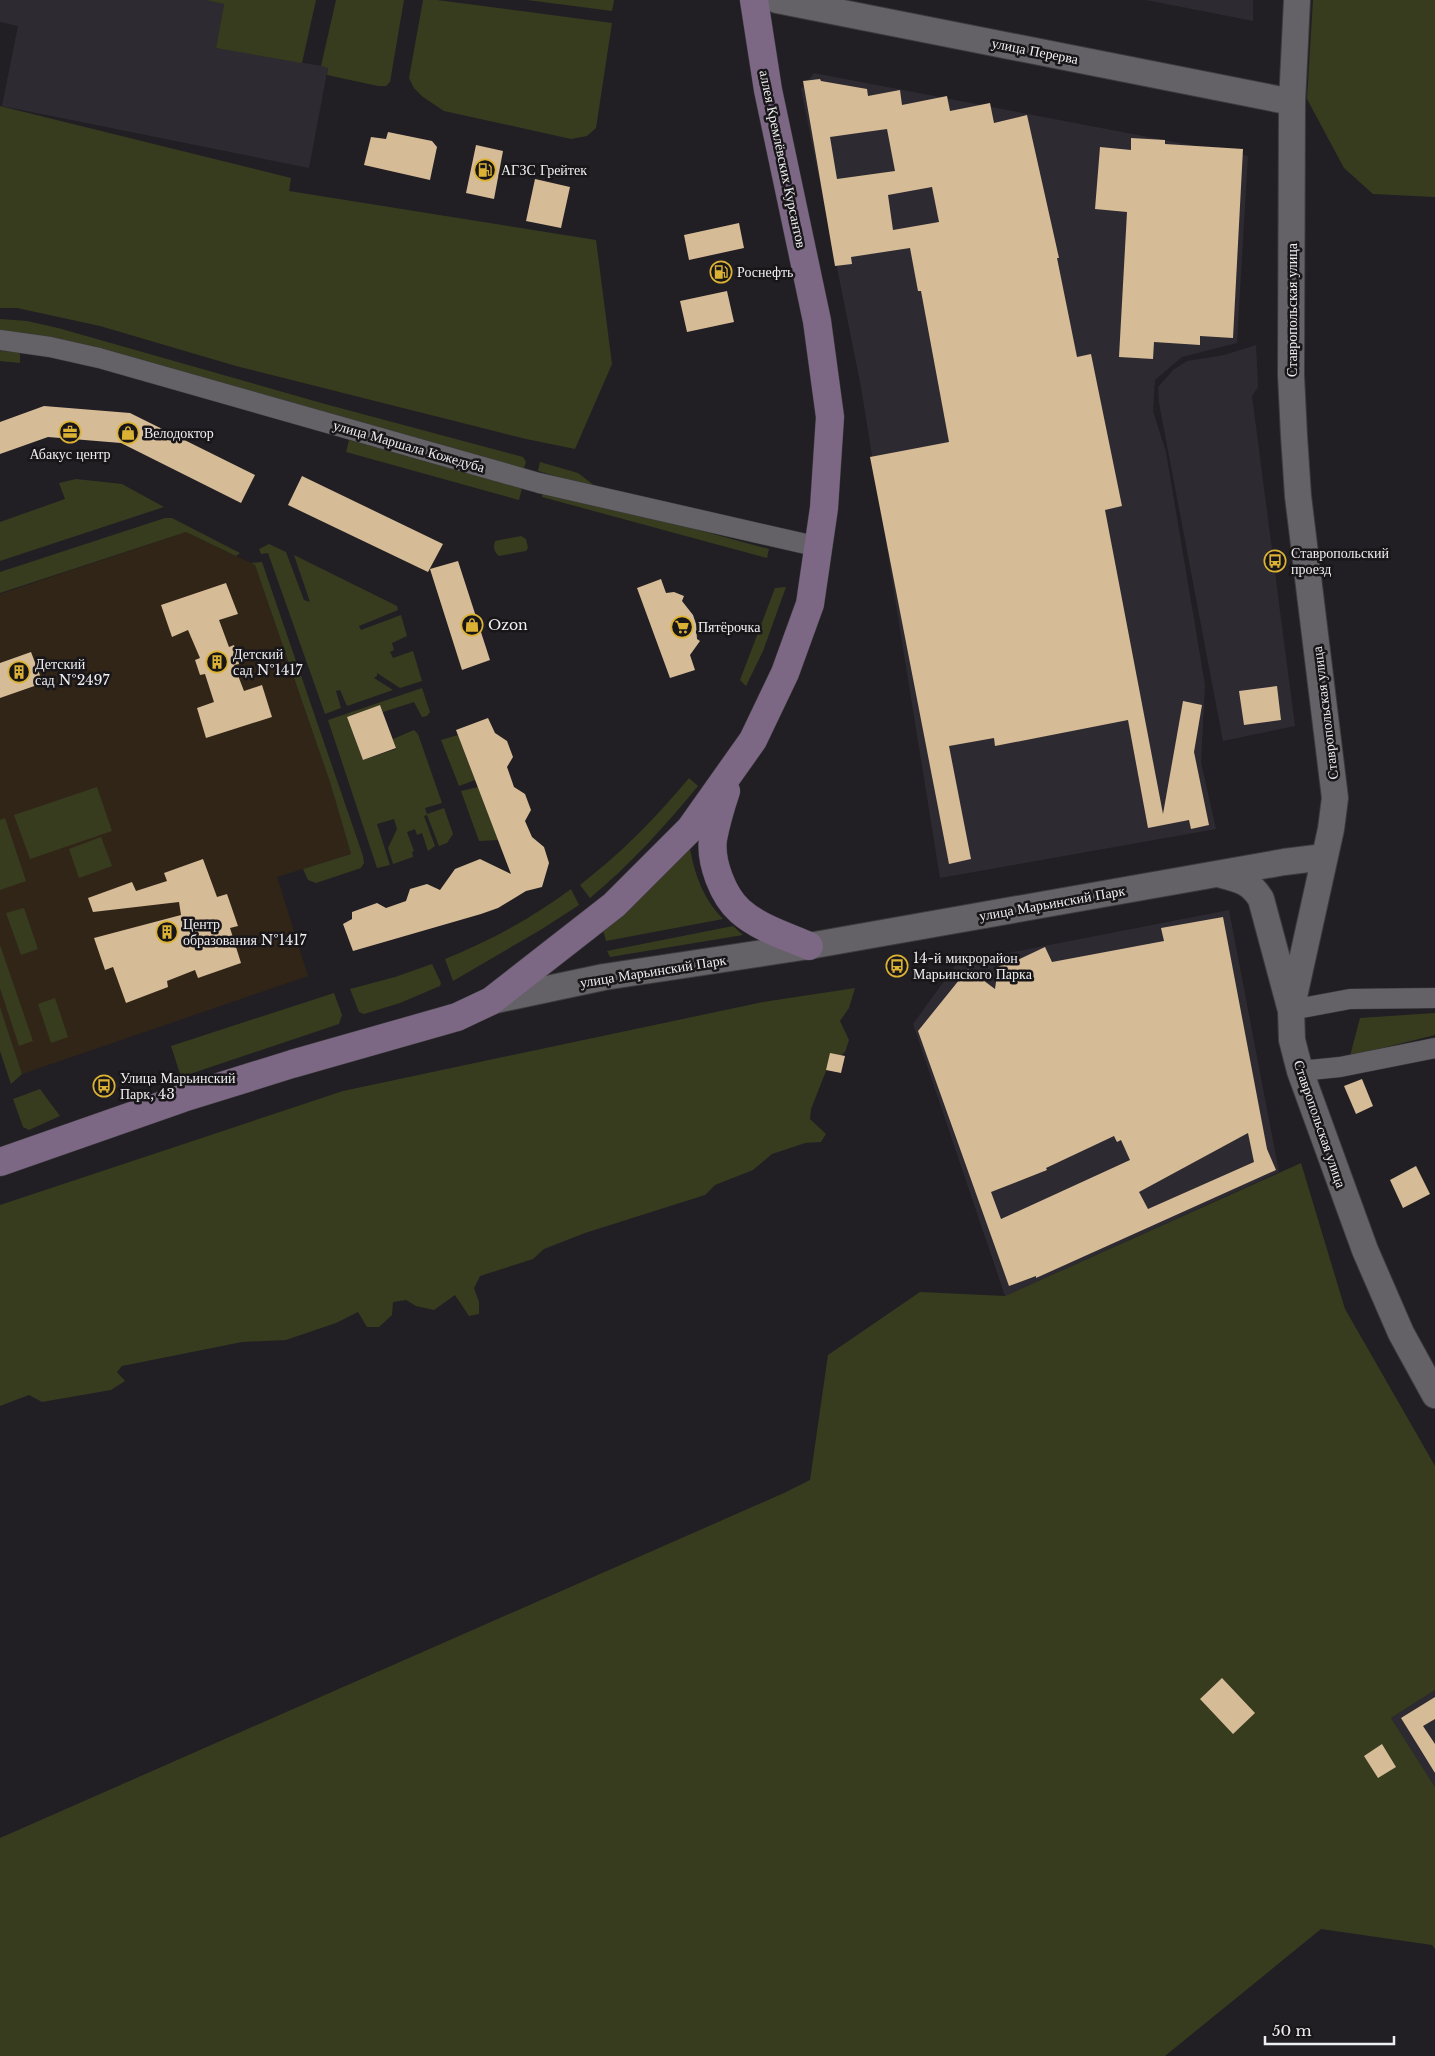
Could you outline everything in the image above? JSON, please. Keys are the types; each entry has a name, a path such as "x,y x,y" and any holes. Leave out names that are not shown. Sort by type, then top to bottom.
{"main road":[{"name":"аллея Кремлёвских Курсантов","path":"491,1001 614,905 690,830 753,740 785,673 810,604 824,508 830,417 817,322 768,90 754,0"},
{"path":"734,768 722,802 713,840 716,869 725,894 740,911 751,919 777,933 809,946"},
{"name":"улица Марьинский Парк","path":"0,1162 183,1098 292,1064 457,1017 491,1001"}],"street":[{"name":"улица Перерва","path":"777,0 1292,102"},
{"name":"Ставропольская улица","path":"1297,0 1292,102 1291,375 1298,496 1335,798 1331,829 1291,1010 1292,1040 1300,1071 1365,1250 1401,1334 1435,1395"},
{"name":"улица Маршала Кожедуба","path":"0,340 50,347 99,358 539,483 819,547"},
{"name":"улица Марьинский Парк","path":"491,1001 604,978 809,946 1324,857"},
{"path":"1217,874 1242,880 1255,889 1261,900 1291,1010 1350,999 1435,998"},
{"path":"1300,1071 1340,1067 1435,1048"}],"shaded area":[{"path":"0,0 205,0 224,4 216,48 328,67 309,168 2,106 18,26 0,22"},
{"path":"1146,0 1253,0 1253,21"},
{"path":"814,73 1248,156 1237,343 1182,357 1155,380 1153,411 1166,452 1205,685 1201,762 1216,829 940,878 861,387 801,89"},
{"path":"1256,345 1258,387 1252,396 1295,726 1223,741 1159,403 1158,387 1173,370 1187,361 1224,355"},
{"path":"186,532 255,565 330,782 351,854 277,877 308,976 22,1074 0,1007 0,594"},
{"path":"1229,910 1279,1172 1005,1296 913,1024 957,963"},
{"path":"1435,1690 1435,1787 1391,1718"}],"green space":[{"path":"205,0 316,0 302,63 216,48 224,4"},
{"path":"336,0 404,0 390,82 386,86 327,75 328,68 321,66"},
{"path":"423,0 437,0 612,23 596,128 587,136 571,139 444,111 423,97 414,88 409,78"},
{"path":"527,0 614,0 612,11"},
{"path":"1313,0 1435,0 1435,197 1373,194 1344,168 1307,99"},
{"path":"0,106 291,178 289,191 596,240 612,364 575,449 526,439 236,366 100,326 17,308 0,308"},
{"path":"0,319 27,321 58,328 325,404 523,457 526,462 521,470 0,333"},
{"path":"0,351 20,352 20,363 0,361"},
{"path":"349,440 522,488 519,500 346,452"},
{"path":"540,462 578,473 599,489 538,471"},
{"path":"76,479 122,484 164,507 0,561 0,522 65,499 59,483"},
{"path":"543,488 769,549 767,558 542,497"},
{"path":"165,518 172,518 240,553 236,556 186,532 0,593 0,572"},
{"path":"521,536 526,539 528,548 526,551 499,556 496,553 494,548 495,541"},
{"path":"269,544 286,552 304,600 310,602 294,555 397,606 398,610 359,626 361,630 401,615 407,636 392,643 394,650 390,652 393,658 413,651 422,681 400,688 377,673 377,676 374,678 393,690 347,706 340,690 336,691 341,708 325,714 268,553 261,554 259,549"},
{"path":"262,562 363,856 364,863 361,868 316,883 308,880 303,869 351,854 330,782 255,565 251,563"},
{"path":"786,587 763,651 746,686 740,680 775,588"},
{"path":"422,688 430,712 427,716 422,717 414,702 383,712 380,705 347,717 363,760 396,749 393,739 414,730 418,734 442,803 425,808 427,814 444,808 453,834 447,843 439,846 427,815 424,816 435,846 428,851 422,833 417,835 415,829 407,832 414,851 412,852 413,857 393,864 388,848 397,829 394,819 377,824 390,865 377,868 328,720"},
{"path":"458,735 475,780 459,786 441,740"},
{"path":"689,778 698,786 647,845 590,898 580,885 638,834"},
{"path":"97,787 112,831 30,859 14,815"},
{"path":"478,787 499,840 479,841 461,791"},
{"path":"5,818 26,881 0,890 0,820"},
{"path":"101,837 112,866 79,878 69,849"},
{"path":"689,843 693,864 704,893 723,919 606,941 603,930"},
{"path":"571,889 579,905 453,981 445,959 478,945 510,928 541,910"},
{"path":"24,908 38,949 21,955 6,913"},
{"path":"733,926 743,935 610,957 607,951"},
{"path":"0,945 33,1041 19,1046 0,988"},
{"path":"432,964 441,983 440,986 400,1003 364,1014 359,1012 350,989 395,977"},
{"path":"855,988 849,1008 840,1021 849,1040 845,1052 828,1066 811,1109 810,1119 826,1134 821,1142 805,1143 772,1154 753,1170 715,1185 705,1195 585,1233 544,1249 533,1259 480,1276 474,1288 479,1302 479,1314 469,1316 455,1295 434,1310 416,1306 406,1300 393,1302 392,1315 379,1327 367,1327 358,1312 336,1323 286,1340 242,1342 122,1366 117,1372 125,1381 111,1390 42,1402 29,1395 0,1406 0,1205 343,1091 763,1002"},
{"path":"334,993 342,1015 339,1024 181,1077 171,1046"},
{"path":"55,998 68,1037 51,1043 38,1004"},
{"path":"0,1007 22,1074 11,1084 0,1051"},
{"path":"1435,1013 1435,1035 1350,1056 1360,1018"},
{"path":"40,1089 60,1116 29,1130 23,1127 13,1099"},
{"path":"1301,1163 1345,1309 1435,1466 1435,1690 1391,1718 1435,1787 1435,1949 1432,1945 1321,1929 1165,2056 0,2056 0,1838 810,1480 828,1355 920,1292 1005,1296"}],"building":[{"path":"820,79 821,81 867,89 868,96 900,90 902,105 947,96 950,111 990,103 994,123 1027,115 1059,258 1057,258 1077,357 1091,354 1122,506 1105,510 1163,814 1183,701 1202,705 1194,752 1209,825 1191,829 1189,820 1148,828 1128,720 995,746 994,738 949,746 971,859 949,864 870,457 949,442 921,291 918,291 910,248 851,257 852,264 835,266 803,81","holes":["887,129 895,171 837,179 830,137","932,187 939,222 893,230 888,195"]},
{"path":"388,132 432,141 437,147 430,180 364,165 371,137 386,139"},
{"path":"1131,138 1165,140 1165,144 1243,149 1233,338 1200,336 1200,345 1154,342 1153,359 1119,357 1127,212 1095,209 1100,147 1131,150"},
{"path":"476,145 503,151 494,199 466,193"},
{"path":"535,179 570,187 561,228 526,221"},
{"path":"739,223 744,248 689,260 684,235"},
{"path":"727,291 734,322 687,332 680,301"},
{"path":"44,406 130,413 255,475 241,503 121,443 48,437 0,454 0,422"},
{"path":"302,476 443,544 428,572 288,505"},
{"path":"458,561 490,660 462,670 430,569"},
{"path":"661,579 666,593 674,592 684,596 682,601 693,615 697,639 700,641 690,655 695,670 670,678 637,588"},
{"name":"Детский сад №1417","path":"226,583 238,614 219,620 229,647 234,645 239,664 234,665 244,691 262,685 272,717 206,738 197,708 214,702 205,674 200,675 195,660 200,658 188,630 172,637 161,605"},
{"name":"Детский сад №2497","path":"31,652 43,683 0,698 0,663"},
{"path":"1277,686 1281,720 1244,725 1239,691"},
{"path":"380,705 396,748 363,760 347,717"},
{"path":"488,718 495,733 507,741 513,757 507,767 514,787 525,794 531,810 525,821 532,837 544,847 549,863 542,887 526,891 498,908 481,914 353,951 343,924 352,919 352,912 377,903 386,908 406,901 410,889 427,884 440,890 455,869 480,859 511,874 456,730"},
{"name":"Центр образования №1417","path":"203,859 217,897 227,894 238,926 230,928 241,963 198,978 195,970 167,981 168,987 126,1003 113,967 105,970 94,938 181,915 179,902 93,912 88,898 132,882 136,891 167,881 164,873"},
{"path":"1223,917 1267,1149 1276,1170 1036,1278 1036,1276 1009,1286 918,1031 968,969 995,989 998,967 1045,947 1052,962 1164,941 1161,928","holes":["1248,1133 1254,1162 1148,1209 1139,1192","1114,1136 1117,1142 1121,1140 1130,1160 1001,1219 991,1192 1047,1170 1046,1168"]},
{"path":"830,1053 845,1056 841,1073 826,1070"},
{"path":"1362,1079 1373,1106 1356,1114 1344,1086"},
{"path":"1416,1166 1430,1194 1403,1208 1390,1180"},
{"path":"1222,1678 1255,1713 1233,1734 1200,1699"},
{"path":"1435,1697 1435,1719 1423,1726 1435,1744 1435,1773 1401,1718"},
{"path":"1382,1744 1396,1767 1378,1778 1364,1756"}],"place":[{"name":"АГЗС Грейтек","path":"485,170"},
{"name":"Роснефть","path":"721,272"},
{"name":"Абакус центр","path":"70,432"},
{"name":"Велодоктор","path":"128,433"},
{"name":"Ставропольский проезд","path":"1275,561"},
{"name":"Ozon","path":"472,625"},
{"name":"Пятёрочка","path":"682,627"},
{"name":"Детский сад №1417","path":"217,662"},
{"name":"Детский сад №2497","path":"19,672"},
{"name":"Центр образования №1417","path":"167,932"},
{"name":"14-й микрорайон Марьинского Парка","path":"897,966"},
{"name":"Улица Марьинский Парк, 43","path":"104,1086"}]}
